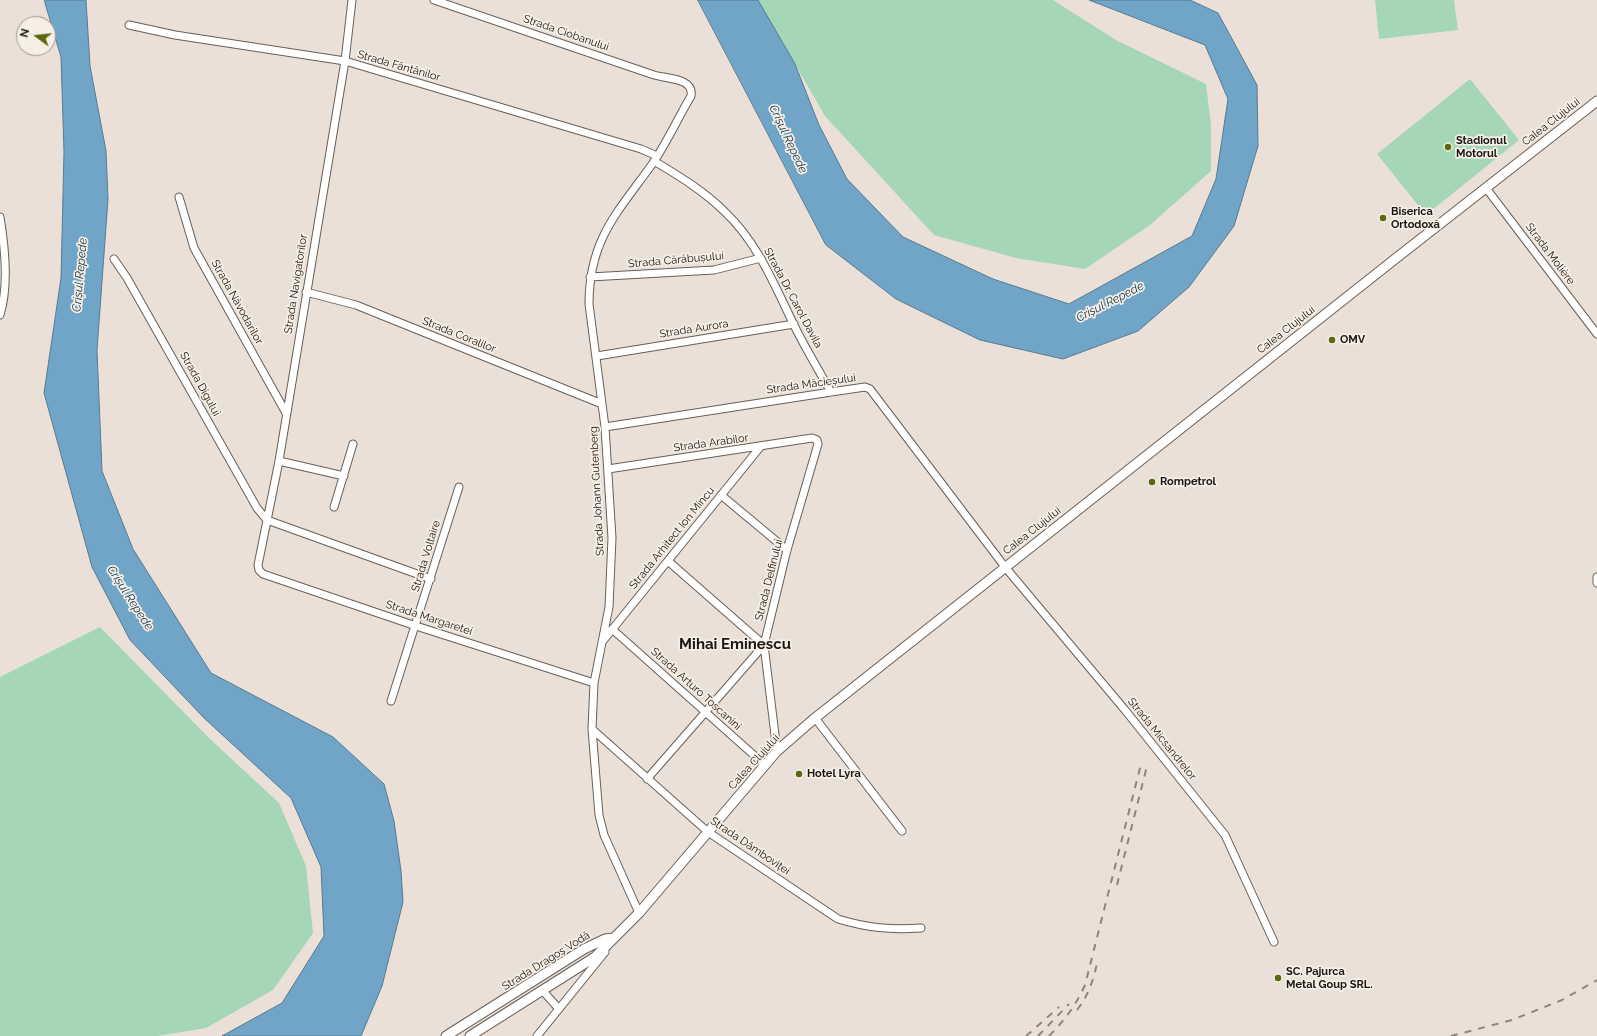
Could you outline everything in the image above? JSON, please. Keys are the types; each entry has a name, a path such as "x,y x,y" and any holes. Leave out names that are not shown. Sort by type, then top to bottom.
{"main road":[{"name":"Calea Clujului","path":"613,938 639,913 777,751 815,718 1597,101"},
{"name":"Strada Dragoș Vodă","path":"446,1036 584,949 605,939 613,938"},
{"name":"Strada Dragoș Vodă","path":"470,1036 595,958 613,938"},
{"path":"542,990 540,984 543,980 578,959 584,949"},
{"path":"522,989 527,992 526,1000"}],"street":[{"name":"Strada Navigatorilor","path":"259,570 258,565 279,461 345,61 352,0"},
{"name":"Strada Ciobanului","path":"434,0 654,75 686,83 691,87"},
{"name":"Strada Fântânilor","path":"128,25 175,35 345,61 633,146 655,158"},
{"name":"Strada Johann Gutenberg","path":"639,913 604,835 601,822 592,729 594,683 609,607 612,538 605,427 590,304 590,277 594,255 614,214 655,158 691,96 691,87"},
{"name":"Strada Dr. Carol Davila","path":"655,158 693,185 726,213 761,258 794,324 831,392"},
{"name":"Strada Molière","path":"1486,188 1597,334"},
{"name":"Strada Năvodarilor","path":"179,197 194,248 286,413"},
{"path":"0,217 4,291 0,315"},
{"name":"Strada Cărăbușului","path":"590,277 714,270 761,258"},
{"name":"Strada Digului","path":"114,259 127,278 257,508 267,520"},
{"name":"Strada Coralilor","path":"306,292 356,305 602,404"},
{"name":"Strada Aurora","path":"597,356 794,324"},
{"name":"Strada Măcieșului","path":"605,427 865,387 870,389 1005,567"},
{"name":"Strada Arabilor","path":"608,469 812,438 817,440"},
{"name":"Strada Delfinului","path":"777,751 764,645 787,550 818,444 817,440"},
{"path":"334,508 353,444"},
{"name":"Strada Arhitect Ion Mincu","path":"601,643 761,446"},
{"path":"279,461 344,476"},
{"name":"Strada Voltaire","path":"391,701 459,487"},
{"path":"722,495 787,550"},
{"path":"267,520 431,579"},
{"path":"647,779 764,645 668,561"},
{"name":"Strada Micsandrelor","path":"1005,567 1125,710 1225,835 1274,942"},
{"name":"Strada Margaretei","path":"259,570 264,574 416,626 594,683"},
{"name":"Strada Arturo Toscanini","path":"612,629 765,765"},
{"path":"815,718 902,831"},
{"name":"Strada Dâmboviței","path":"592,729 708,832 838,919 890,930 921,928"},
{"name":"Calea Clujului","path":"537,1036 604,953 613,938"},
{"path":"542,990 558,1009"}],"green space":[{"path":"758,0 1053,0 1116,40 1206,84 1211,125 1211,171 1150,225 1085,269 1016,258 934,235 825,116"},
{"path":"1375,0 1454,0 1458,30 1379,39"},
{"name":"Stadionul Motorul","path":"1470,79 1519,140 1426,215 1377,154"},
{"path":"100,627 209,738 279,803 306,866 313,933 273,990 206,1028 158,1036 0,1036 0,677"}],"water":[{"name":"Crișul Repede","path":"45,0 86,0 90,66 106,151 108,199 97,350 102,471 133,549 211,673 333,737 384,784 394,821 401,871 403,902 382,986 361,1036 222,1036 282,1003 324,936 321,867 291,798 204,718 130,640 92,567 44,393 61,278 64,152 61,57 56,40 56,16 49,16"},
{"name":"Crișul Repede","path":"698,0 758,0 795,64 819,125 847,179 903,237 993,279 1069,304 1192,236 1216,179 1228,99 1205,45 1089,0 1190,0 1218,13 1257,85 1258,146 1234,226 1189,287 1138,331 1063,359 980,340 896,299 826,245"}],"railway":[{"path":"1049,1036 1070,1012 1085,985 1141,764"},
{"path":"1117,885 1147,766"},
{"path":"1077,1010 1085,998 1090,986 1098,959"},
{"path":"1451,1036 1512,1020 1562,1000 1597,980"},
{"path":"1038,1036 1069,1004"},
{"path":"1026,1036 1059,1007"}],"place":[{"name":"Stadionul Motorul","path":"1448,147"},
{"name":"Biserica Ortodoxă","path":"1383,218"},
{"name":"OMV","path":"1332,340"},
{"name":"Rompetrol","path":"1152,482"},
{"name":"Hotel Lyra","path":"799,774"},
{"name":"SC. Pajurca Metal Goup SRL.","path":"1278,978"}],"district":[{"name":"Mihai Eminescu","path":"735,644"}]}
